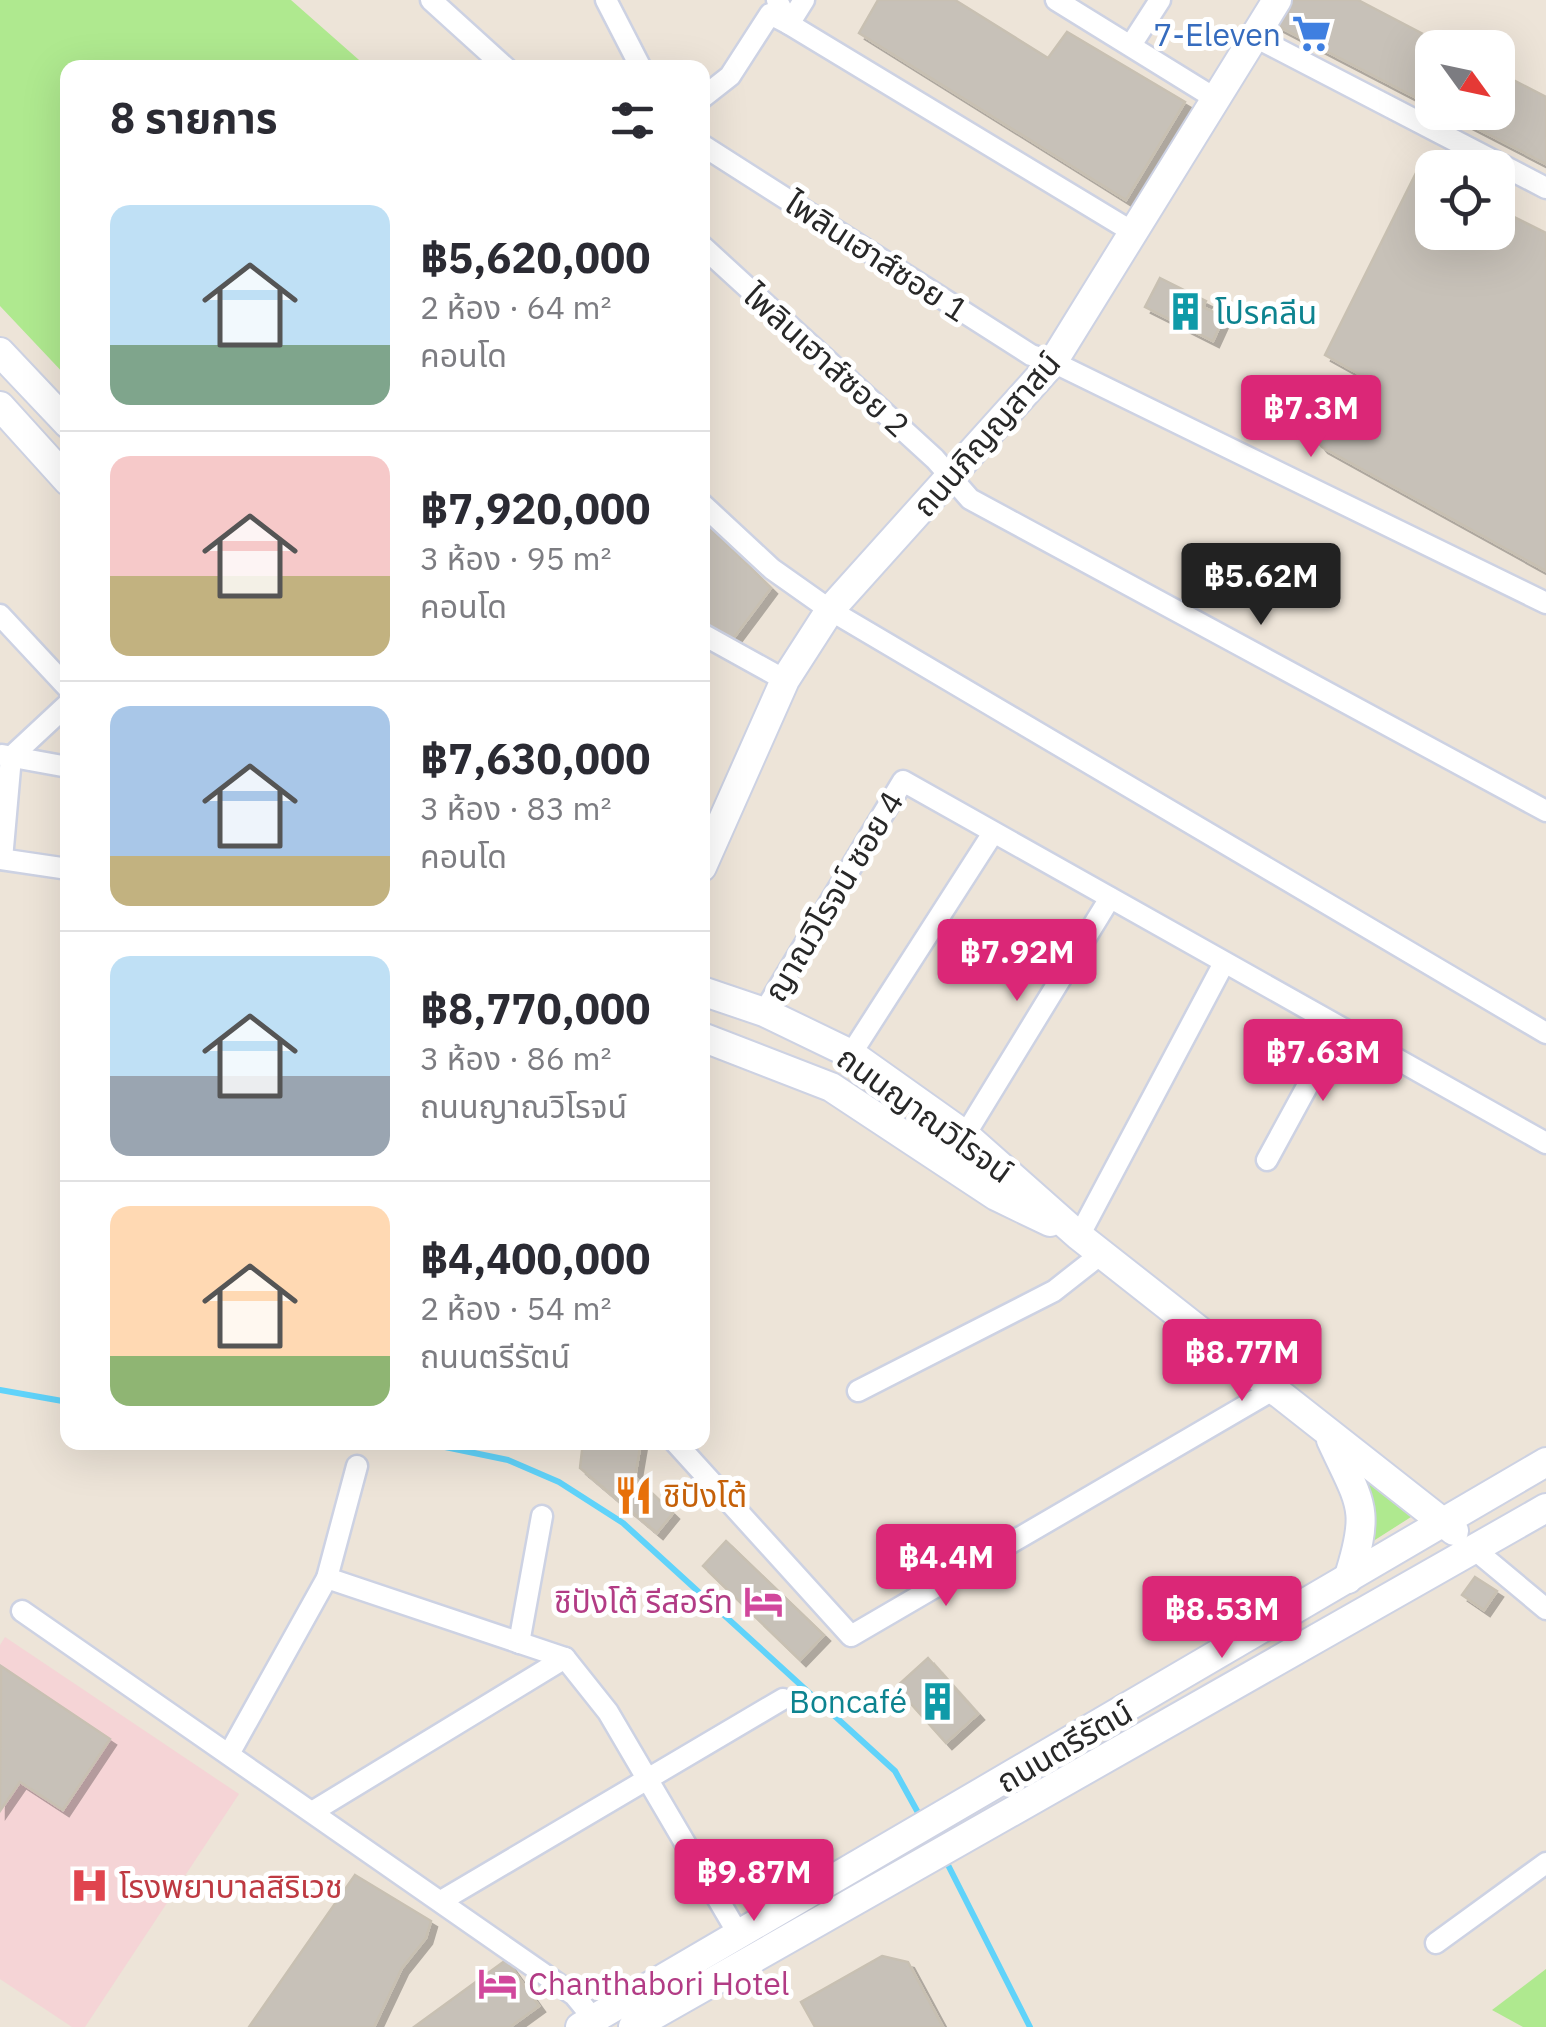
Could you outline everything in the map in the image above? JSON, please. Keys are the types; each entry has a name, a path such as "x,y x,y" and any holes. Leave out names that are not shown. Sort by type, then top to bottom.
{"main road":[{"name":"ถนนภิญญสาสน์","path":"710,834 785,680 830,610 1053,362 1136,234 1276,0"},
{"path":"0,352 60,416"},
{"path":"0,406 60,472"},
{"name":"ถนนญาณวิโรจน์","path":"710,994 764,1012 851,1054 966,1135 1078,1236 1474,1549"},
{"name":"ถนนญาณวิโรจน์","path":"710,1039 831,1087 996,1196 1078,1236"},
{"path":"1328,1434 1362,1508 1363,1533 1348,1580"},
{"name":"ถนนตรีรัตน์","path":"586,2022 1546,1462"},
{"name":"ถนนตรีรัตน์","path":"633,2027 1546,1508"}],"street":[{"path":"431,0 497,60"},
{"path":"606,0 636,60"},
{"path":"777,0 789,24"},
{"path":"789,24 804,0"},
{"path":"1056,0 1082,7 1131,46 1216,99"},
{"path":"1131,46 1160,0"},
{"path":"710,92 730,76 770,14 1136,234"},
{"path":"1255,37 1546,188"},
{"name":"ไพลินเฮาส์ซอย 1","path":"710,150 1031,355 1053,362 1546,604"},
{"name":"ไพลินเฮาส์ซอย 2","path":"710,253 950,475 970,499 1546,811"},
{"path":"710,511 772,569 830,610 1546,1033"},
{"path":"0,615 60,679"},
{"path":"710,638 785,680"},
{"path":"60,711 5,756 1,859 60,868"},
{"path":"5,756 60,766"},
{"name":"ญาณวิโรจน์ ซอย 4","path":"764,1012 903,780 993,833"},
{"path":"851,1054 993,833 1546,1143"},
{"path":"966,1135 1110,898"},
{"path":"1078,1236 1224,964"},
{"path":"1267,1160 1339,1028"},
{"path":"858,1391 1054,1291 1101,1254"},
{"path":"682,1450 851,1636 1271,1391"},
{"path":"229,1754 326,1578 356,1466"},
{"path":"518,1643 542,1516"},
{"path":"1474,1549 1546,1610"},
{"path":"326,1578 565,1658 608,1712 739,1935"},
{"path":"22,1610 574,1995 586,2022"},
{"path":"312,1812 565,1658"},
{"path":"441,1902 783,1699"},
{"path":"1436,1944 1546,1863"}],"shaded area":[{"name":"โรงพยาบาลสิริเวช","path":"5,1637 239,1794 85,2027 72,2027 0,1979 0,1645"}],"green space":[{"path":"0,0 291,0 359,60 60,60 60,370 0,306"},
{"path":"1357,1474 1411,1517 1367,1545 1373,1517"},
{"path":"1546,1969 1546,2027 1523,2027 1492,2010"}],"building":[{"path":"878,0 955,0 1048,58 1067,32 1185,102 1126,200 859,33"},
{"path":"1292,0 1358,0 1416,30 1415,97 1276,25"},
{"path":"1515,81 1546,97 1546,164 1480,130 1515,130"},
{"path":"1415,175 1415,250 1515,250 1515,218 1546,233 1546,571 1322,447 1309,431 1312,408 1330,394 1347,397 1359,374 1325,355"},
{"name":"โปรคลีน","path":"1160,278 1206,301 1203,307 1224,317 1213,341 1145,307"},
{"path":"710,528 771,588 733,639 710,626"},
{"name":"ชิปังโต้","path":"582,1450 640,1450 635,1477 673,1513 657,1533 580,1468"},
{"name":"ชิปังโต้ รีสอร์ท","path":"726,1541 824,1635 800,1660 703,1566"},
{"path":"1475,1577 1497,1591 1484,1610 1462,1595"},
{"name":"Boncafé","path":"928,1658 978,1714 946,1743 896,1687"},
{"path":"1,1666 110,1739 63,1810 20,1782 0,1811"},
{"path":"355,1875 431,1921 426,1938 402,1968 374,2027 249,2027"},
{"path":"882,1956 908,1962 943,2027 815,2027 801,2002"},
{"name":"Chanthabori Hotel","path":"506,1960 539,2006 510,2027 414,2027"}],"waterway":[{"path":"0,1390 60,1401"},
{"path":"460,1450 508,1460 559,1482 623,1523 895,1771 921,1818"},
{"path":"945,1859 1030,2027"}],"place":[{"name":"7-Eleven","path":"1311,34"},
{"name":"โปรคลีน","path":"1185,312"},
{"name":"ชิปังโต้","path":"633,1495"},
{"name":"ชิปังโต้ รีสอร์ท","path":"763,1601"},
{"name":"Boncafé","path":"937,1701"},
{"name":"โรงพยาบาลสิริเวช","path":"89,1886"},
{"name":"Chanthabori Hotel","path":"498,1983"}]}
